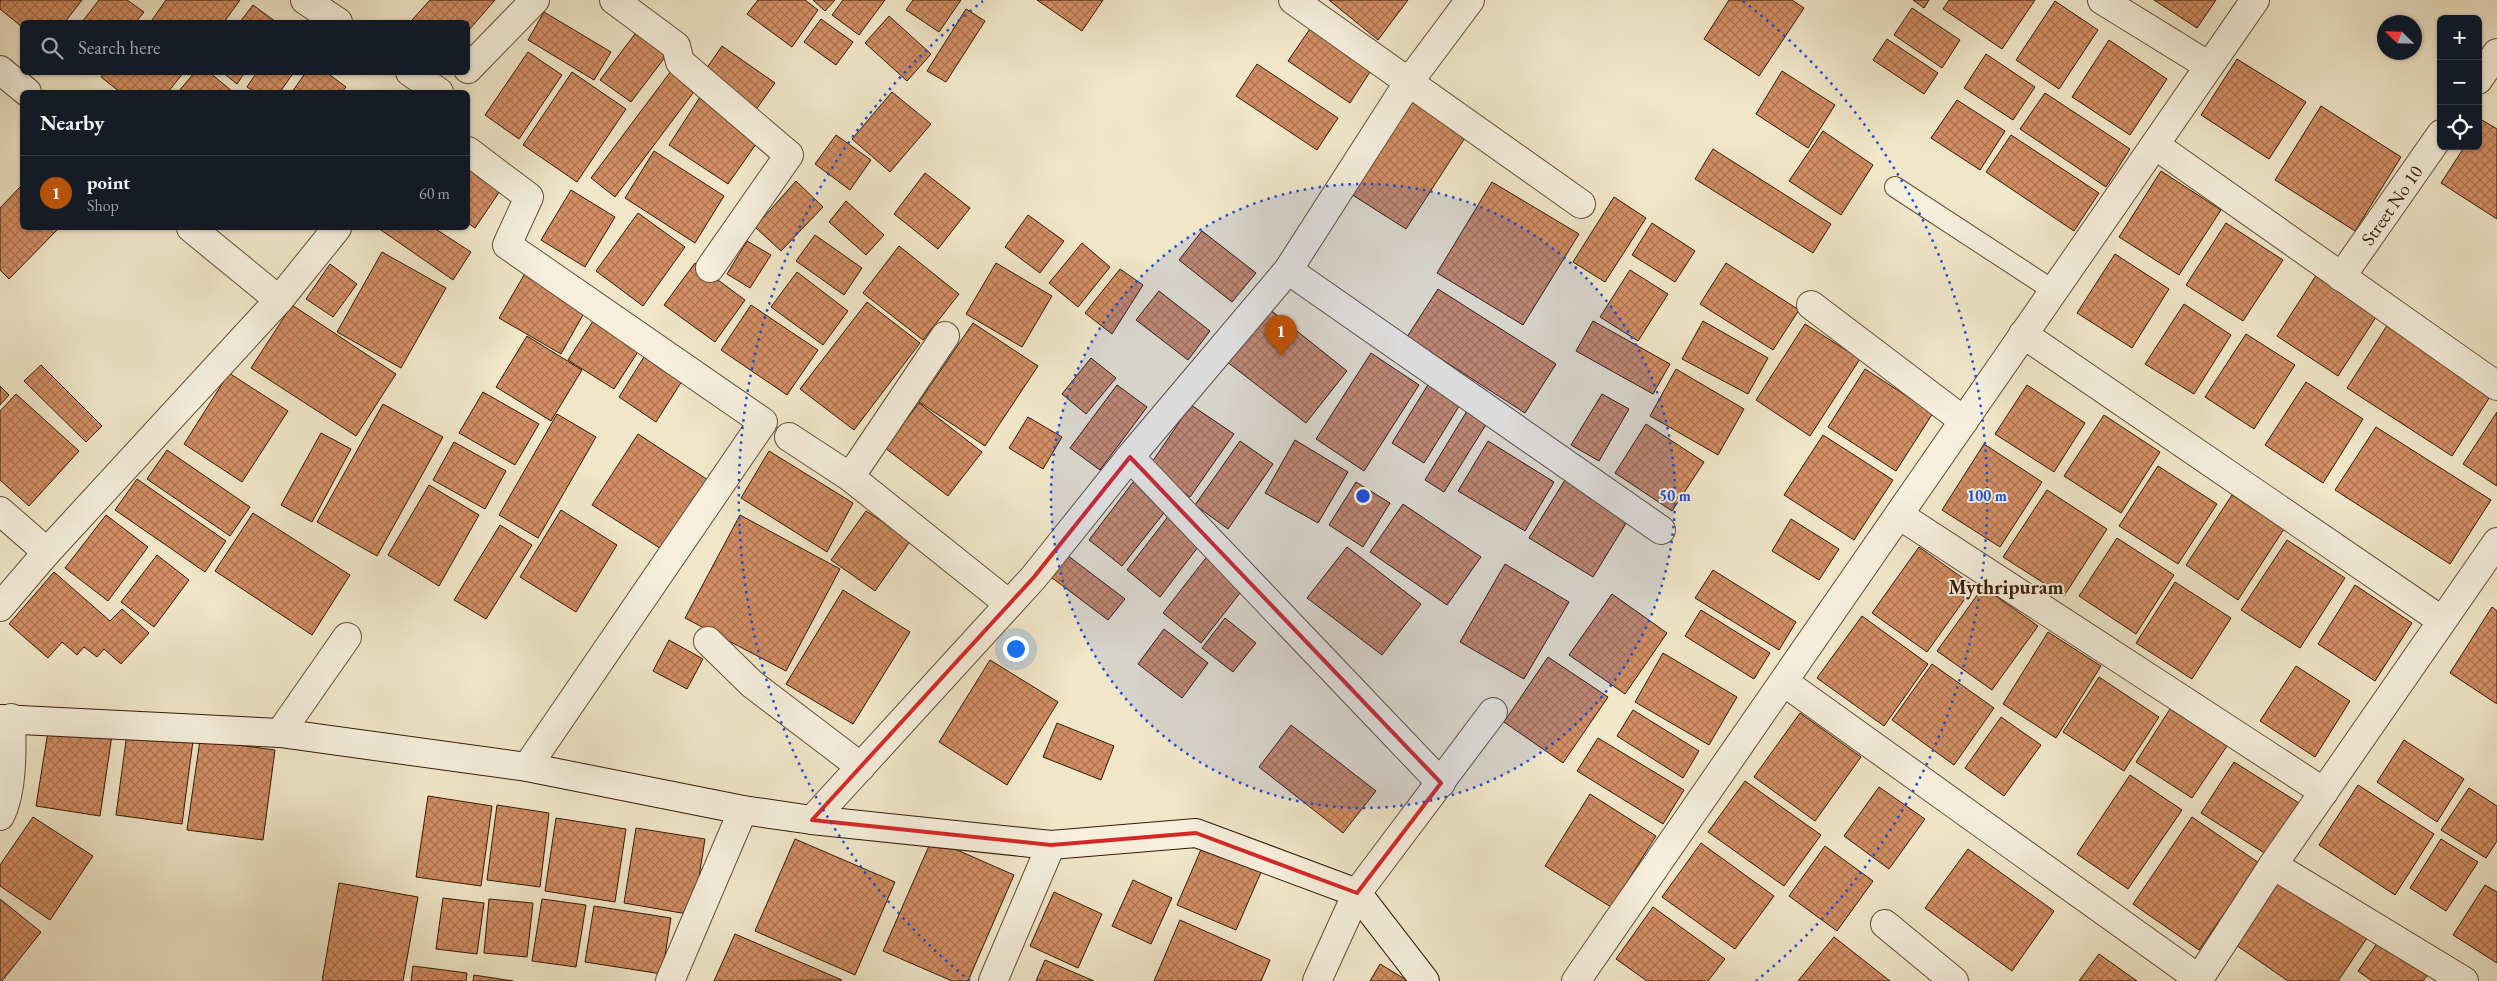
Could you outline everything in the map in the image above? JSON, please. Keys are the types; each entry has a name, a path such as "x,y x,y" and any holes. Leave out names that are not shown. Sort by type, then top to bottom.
{"street":[{"path":"305,0 335,20"},
{"path":"470,67 535,0"},
{"path":"614,0 676,46 680,62 789,155 710,268"},
{"path":"1293,0 1582,204"},
{"path":"812,820 1034,577 1130,457 1288,270 1408,83 1470,0"},
{"path":"2102,0 2209,66"},
{"path":"1580,980 2023,334 2255,0"},
{"path":"2482,74 2497,53"},
{"path":"0,70 25,90"},
{"path":"414,75 437,90"},
{"path":"447,90 461,75"},
{"name":"Street No 10","path":"2341,277 2437,140"},
{"path":"2155,145 2497,386"},
{"path":"470,153 529,198 507,245 762,422 528,767"},
{"path":"193,230 279,300"},
{"path":"0,607 47,552 279,300 335,230"},
{"path":"1288,270 1662,530"},
{"path":"1811,305 1964,421"},
{"path":"2023,334 2441,620"},
{"path":"850,477 945,336"},
{"path":"789,437 850,477 1009,604"},
{"path":"1130,457 1441,783"},
{"path":"0,510 47,552"},
{"path":"1899,515 2324,792"},
{"path":"1784,682 2199,979 2273,865 2441,620 2497,542"},
{"path":"280,733 347,638"},
{"path":"708,641 752,684 861,767"},
{"path":"1317,981 1357,893 1441,783 1492,712"},
{"path":"0,816 6,806 12,746 6,719 280,733 528,767 743,810 812,820 1051,845 1196,833 1357,893 1426,981"},
{"path":"670,981 743,810"},
{"path":"994,981 1051,845"},
{"path":"2273,865 2464,981"},
{"path":"1885,924 1954,981"}],"lane":[{"path":"1895,187 2054,291"}],"highlighted area":[{"path":"1130,457 1441,783 1357,893 1196,833 1051,845 812,820 1034,577"}],"building":[{"path":"0,0 82,0 67,20 20,20 20,25 0,9"},
{"path":"99,0 127,0 144,12 138,20 84,20"},
{"path":"166,0 240,0 225,20 152,20"},
{"path":"430,0 495,0 470,29 470,20 412,20"},
{"path":"758,0 805,0 818,10 792,47 747,14"},
{"path":"813,0 835,0 825,11"},
{"path":"843,0 885,0 859,35 832,15"},
{"path":"913,0 961,0 939,32 906,10"},
{"path":"1037,0 1103,0 1082,31"},
{"path":"1329,0 1408,0 1378,40"},
{"path":"1729,0 1792,0 1804,8 1759,76 1704,39"},
{"path":"1913,0 1929,0 1924,8"},
{"path":"1949,0 2035,0 2002,49 1943,9"},
{"path":"2154,0 2216,0 2197,28"},
{"path":"2055,1 2098,30 2059,89 2016,60"},
{"path":"253,5 273,20 242,20"},
{"path":"1912,8 1960,40 1942,68 1894,35"},
{"path":"966,9 985,21 946,82 927,71"},
{"path":"544,12 611,52 594,80 528,40"},
{"path":"889,16 931,54 907,81 865,43"},
{"path":"821,19 853,42 836,65 804,42"},
{"path":"1314,23 1375,64 1350,103 1288,61"},
{"path":"641,26 672,48 631,102 600,80"},
{"path":"1887,39 1938,73 1924,94 1873,60"},
{"path":"2109,40 2167,79 2130,135 2072,97"},
{"path":"722,46 775,83 752,115 702,75"},
{"path":"528,52 562,75 519,139 485,115"},
{"path":"1986,54 2035,87 2013,120 1964,88"},
{"path":"2237,59 2306,102 2269,159 2201,115"},
{"path":"1257,64 1338,118 1317,150 1236,96"},
{"path":"674,67 699,85 615,197 591,178"},
{"path":"1782,71 1835,105 1808,148 1756,114"},
{"path":"572,72 626,109 577,182 523,145"},
{"path":"103,75 182,75 170,90 117,90 101,77"},
{"path":"192,75 213,75 231,90 180,90"},
{"path":"226,75 243,75 237,84"},
{"path":"255,75 292,75 281,90 252,90 247,87"},
{"path":"304,75 330,75 346,87 344,90 293,90"},
{"path":"892,92 931,124 890,172 852,139"},
{"path":"2045,93 2130,149 2106,187 2020,129"},
{"path":"1415,94 1470,130 1406,229 1351,194"},
{"path":"700,97 761,137 728,184 669,145"},
{"path":"1957,100 2005,131 1980,170 1931,138"},
{"path":"2321,106 2401,157 2355,231 2275,180"},
{"path":"2482,120 2497,129 2497,219 2441,183 2462,150 2482,150"},
{"path":"1823,131 1873,165 1841,215 1789,181"},
{"path":"836,135 871,160 850,190 815,164"},
{"path":"2011,135 2099,193 2074,231 1986,172"},
{"path":"1713,149 1831,224 1813,253 1695,179"},
{"path":"654,151 724,196 695,243 625,198"},
{"path":"470,162 504,185 475,228 470,224"},
{"path":"2161,171 2221,210 2179,275 2119,237"},
{"path":"925,173 970,208 938,249 894,214"},
{"path":"796,181 823,207 781,251 755,227"},
{"path":"1492,182 1579,234 1523,325 1437,273"},
{"path":"20,187 20,230 57,230 9,279 0,270 0,208"},
{"path":"571,190 615,217 585,267 541,240"},
{"path":"1614,197 1646,218 1605,282 1573,262"},
{"path":"846,201 884,235 866,255 829,222"},
{"path":"638,213 685,247 643,306 596,271"},
{"path":"1028,215 1064,241 1040,273 1005,247"},
{"path":"1652,223 1695,251 1675,282 1632,255"},
{"path":"2226,223 2283,260 2243,321 2186,285"},
{"path":"381,230 437,230 471,252 453,280"},
{"path":"1202,231 1256,273 1232,302 1179,260"},
{"path":"815,235 862,268 844,295 796,261"},
{"path":"747,241 771,255 750,288 727,274"},
{"path":"1082,243 1110,267 1078,307 1049,283"},
{"path":"899,246 959,294 923,340 863,293"},
{"path":"382,252 446,288 401,368 337,332"},
{"path":"2115,254 2169,289 2132,348 2077,313"},
{"path":"695,263 745,300 715,342 664,305"},
{"path":"996,263 1052,296 1022,347 966,314"},
{"path":"1726,263 1799,310 1773,350 1700,304"},
{"path":"330,264 357,284 333,317 306,299"},
{"path":"1120,269 1143,285 1112,334 1085,313"},
{"path":"527,270 588,306 561,354 499,318"},
{"path":"1630,270 1668,294 1638,341 1600,317"},
{"path":"797,272 848,311 823,345 771,307"},
{"path":"2317,274 2378,314 2338,376 2277,336"},
{"path":"1438,289 1556,364 1525,413 1407,337"},
{"path":"1159,291 1210,331 1188,360 1136,320"},
{"path":"867,302 920,343 854,430 800,389"},
{"path":"2184,304 2231,335 2194,394 2145,364"},
{"path":"292,305 396,374 356,436 251,368"},
{"path":"751,305 818,350 787,395 721,350"},
{"path":"1268,308 1347,371 1306,423 1226,361"},
{"path":"595,318 641,347 614,389 568,360"},
{"path":"1593,321 1670,364 1653,394 1576,351"},
{"path":"1703,321 1768,358 1748,394 1682,359"},
{"path":"973,323 1038,366 985,446 919,402"},
{"path":"1805,324 1860,359 1810,436 1756,400"},
{"path":"2388,324 2493,392 2452,456 2347,388"},
{"path":"2246,334 2295,365 2254,429 2205,397"},
{"path":"527,336 582,370 551,421 496,387"},
{"path":"1371,353 1419,385 1364,471 1316,439"},
{"path":"644,357 682,381 656,422 619,397"},
{"path":"1091,358 1116,378 1086,414 1062,394"},
{"path":"41,365 102,426 86,442 24,381"},
{"path":"1676,369 1744,409 1718,455 1650,416"},
{"path":"1865,369 1933,413 1896,471 1828,427"},
{"path":"229,373 288,411 242,482 184,444"},
{"path":"2306,382 2363,419 2323,483 2265,445"},
{"path":"1429,383 1461,403 1424,463 1392,443"},
{"path":"1117,385 1147,407 1100,470 1070,448"},
{"path":"2027,385 2085,423 2054,472 1995,434"},
{"path":"0,386 9,395 0,405"},
{"path":"483,392 539,424 515,465 459,433"},
{"path":"16,394 79,451 29,506 0,480 0,411"},
{"path":"1602,394 1629,409 1599,461 1571,445"},
{"path":"919,403 982,452 948,496 885,448"},
{"path":"383,404 443,437 377,556 317,522"},
{"path":"1191,405 1234,434 1190,497 1148,468"},
{"path":"1467,411 1487,423 1444,492 1425,480"},
{"path":"2497,412 2497,486 2463,464"},
{"path":"557,414 596,437 538,538 499,515"},
{"path":"2104,415 2160,452 2121,513 2064,476"},
{"path":"1028,417 1062,437 1043,469 1009,448"},
{"path":"1646,424 1704,462 1672,511 1615,473"},
{"path":"2376,427 2491,500 2450,564 2335,490"},
{"path":"321,433 351,449 312,522 281,505"},
{"path":"638,434 708,480 663,550 592,505"},
{"path":"1823,435 1893,480 1854,540 1784,495"},
{"path":"1295,440 1348,472 1318,523 1265,493"},
{"path":"1240,441 1273,464 1228,529 1195,505"},
{"path":"1488,441 1554,482 1525,531 1458,491"},
{"path":"454,442 506,471 485,509 433,480"},
{"path":"1984,444 2042,482 2000,547 1942,510"},
{"path":"167,450 250,507 230,536 147,479"},
{"path":"769,451 853,503 827,552 741,498"},
{"path":"2158,466 2217,504 2178,564 2119,526"},
{"path":"1137,477 1171,504 1122,566 1089,540"},
{"path":"137,479 226,541 205,572 115,510"},
{"path":"1565,480 1628,520 1593,577 1529,538"},
{"path":"1356,482 1390,503 1363,547 1329,525"},
{"path":"429,485 479,515 439,586 388,555"},
{"path":"2047,490 2107,529 2064,596 2003,557"},
{"path":"2232,495 2284,529 2238,600 2186,565"},
{"path":"1403,504 1481,557 1447,605 1370,552"},
{"path":"561,510 617,545 576,612 520,577"},
{"path":"866,511 911,540 875,591 831,560"},
{"path":"253,513 350,575 312,635 215,571"},
{"path":"1170,514 1204,539 1160,597 1127,570"},
{"path":"106,515 148,547 108,601 65,568"},
{"path":"740,515 840,569 786,671 685,618"},
{"path":"1791,519 1839,549 1819,580 1772,551"},
{"path":"500,525 532,545 486,619 454,600"},
{"path":"2117,538 2174,575 2136,634 2079,596"},
{"path":"2287,540 2345,578 2300,648 2241,610"},
{"path":"1347,547 1421,604 1382,655 1307,598"},
{"path":"1919,547 1974,586 1927,652 1872,613"},
{"path":"1209,554 1247,584 1201,643 1163,613"},
{"path":"157,555 189,580 154,627 121,602"},
{"path":"1067,555 1125,599 1108,620 1051,577"},
{"path":"1505,564 1569,602 1524,679 1460,642"},
{"path":"1713,570 1796,622 1779,650 1695,598"},
{"path":"54,572 110,621 122,609 149,633 121,664 104,649 97,657 84,647 77,655 62,642 48,658 9,624"},
{"path":"2175,582 2231,618 2192,679 2136,643"},
{"path":"2355,585 2412,623 2375,681 2318,644"},
{"path":"1983,587 2038,626 1992,690 1937,651"},
{"path":"843,590 910,632 853,724 786,684"},
{"path":"1612,594 1667,633 1625,694 1569,655"},
{"path":"2492,607 2497,611 2497,704 2450,673"},
{"path":"1701,610 1770,653 1754,679 1685,636"},
{"path":"1862,616 1928,664 1884,726 1817,678"},
{"path":"1225,618 1256,643 1233,672 1202,648"},
{"path":"1164,629 1208,663 1182,698 1138,664"},
{"path":"2048,632 2101,666 2056,738 2003,704"},
{"path":"669,640 703,659 687,689 653,671"},
{"path":"1663,653 1737,697 1709,745 1635,702"},
{"path":"1548,657 1608,697 1563,763 1504,722"},
{"path":"990,660 1058,702 1007,785 939,742"},
{"path":"1932,664 1994,708 1954,765 1892,720"},
{"path":"2296,666 2350,701 2315,757 2260,721"},
{"path":"2099,677 2159,717 2124,771 2063,732"},
{"path":"2170,709 2227,746 2192,798 2136,762"},
{"path":"1633,710 1699,751 1683,778 1617,736"},
{"path":"1800,713 1861,757 1815,821 1754,777"},
{"path":"2001,717 2041,745 2004,796 1965,768"},
{"path":"1057,723 1114,746 1101,780 1043,757"},
{"path":"49,725 112,735 100,816 36,806"},
{"path":"1291,725 1376,791 1343,833 1259,767"},
{"path":"127,733 193,741 182,824 116,815"},
{"path":"1598,738 1684,790 1663,824 1577,771"},
{"path":"200,740 275,750 263,840 187,830"},
{"path":"2404,740 2464,779 2437,822 2377,782"},
{"path":"2234,762 2299,803 2266,854 2201,813"},
{"path":"2130,775 2182,810 2128,889 2077,854"},
{"path":"1745,781 1821,835 1784,886 1708,832"},
{"path":"2358,785 2434,834 2395,895 2319,845"},
{"path":"1879,787 1925,819 1889,869 1844,836"},
{"path":"2469,788 2497,806 2497,841 2486,858 2441,830"},
{"path":"1590,794 1656,836 1611,907 1545,866"},
{"path":"428,796 492,806 481,886 416,877"},
{"path":"497,805 549,813 540,887 487,880"},
{"path":"33,817 93,856 50,920 0,886 0,865"},
{"path":"2192,817 2259,863 2199,950 2133,904"},
{"path":"556,818 626,829 615,902 545,891"},
{"path":"636,828 705,839 693,915 624,903"},
{"path":"1206,838 1265,863 1236,930 1177,905"},
{"path":"795,839 895,882 855,975 755,931"},
{"path":"932,839 1014,875 968,981 952,981 883,951"},
{"path":"2441,839 2478,862 2446,911 2410,888"},
{"path":"1701,843 1774,896 1735,949 1662,897"},
{"path":"1825,846 1873,881 1837,931 1789,896"},
{"path":"1968,849 2054,911 2012,971 1925,908"},
{"path":"2281,879 2367,938 2338,981 2288,981 2236,945"},
{"path":"1133,880 1172,898 1151,944 1112,926"},
{"path":"339,883 418,897 403,981 322,981"},
{"path":"2485,885 2497,892 2497,963 2453,935"},
{"path":"1054,892 1102,914 1078,968 1030,946"},
{"path":"443,898 484,903 477,954 436,949"},
{"path":"0,899 41,932 2,981 0,981"},
{"path":"489,899 533,903 527,957 484,953"},
{"path":"542,899 586,905 576,967 532,961"},
{"path":"594,906 671,918 662,974 585,962"},
{"path":"1653,907 1725,959 1708,981 1647,981 1616,959"},
{"path":"1180,920 1270,960 1261,981 1154,981"},
{"path":"735,934 842,980 714,981"},
{"path":"1834,937 1890,981 1798,981"},
{"path":"2380,939 2429,973 2423,981 2372,981 2358,971"},
{"path":"2099,954 2137,981 2079,981"},
{"path":"1045,960 1094,981 1036,981"},
{"path":"1380,964 1408,981 1370,981"},
{"path":"413,966 467,973 466,981 411,981"},
{"path":"474,975 513,981 473,981"}],"place":[{"name":"point","path":"1281,356"}],"district":[{"name":"Mythripuram","path":"2006,587"}]}
